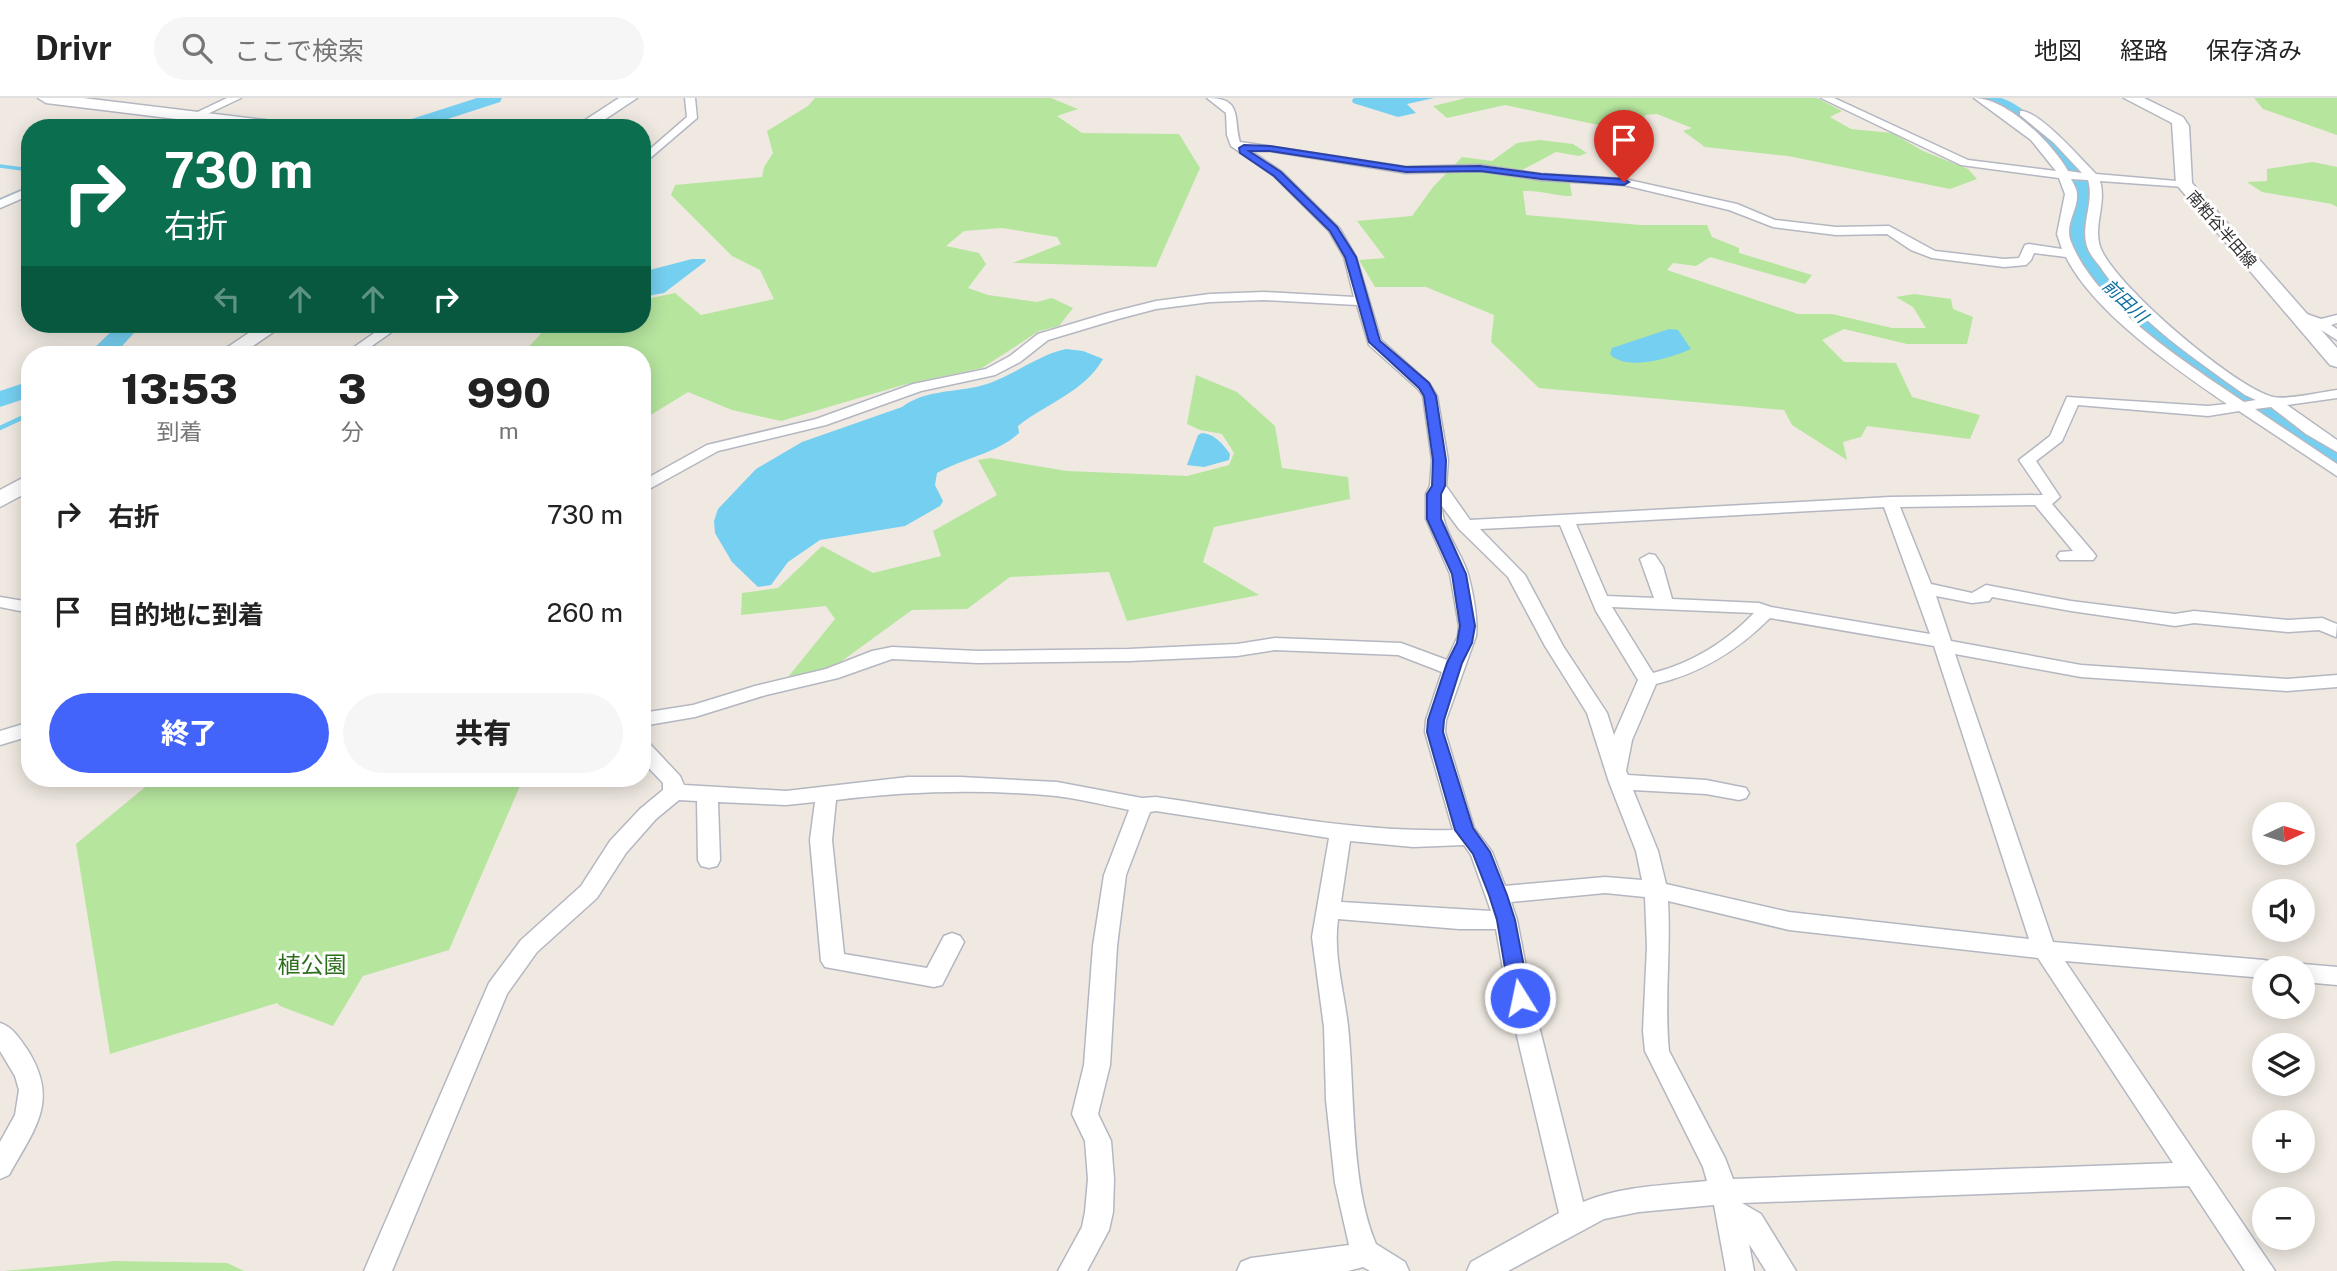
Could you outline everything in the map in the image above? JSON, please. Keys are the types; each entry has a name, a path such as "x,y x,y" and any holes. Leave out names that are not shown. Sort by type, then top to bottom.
{"main road":[{"path":"46,98 218,119"},
{"path":"595,119 629,98"},
{"name":"南粕谷半田線","path":"2132,98 2178,120 2181,126 2184,184 2337,361"},
{"path":"240,346 261,333"},
{"path":"0,500 21,487"}],"street":[{"path":"188,119 236,98"},
{"path":"651,154 692,118 690,98"},
{"path":"1212,98 1232,110 1235,119 1233,140 1244,148 1270,148 1406,170 1480,169 1541,177 1624,182 1733,207 1789,226 1836,231 1889,230 1921,250 1963,259 2021,262 2025,260 2029,248 2069,254"},
{"path":"1826,98 1965,163 2065,175 2184,184"},
{"path":"1979,98 2028,129 2065,175 2071,194 2062,231 2069,254 2092,286 2114,310 2242,408 2337,471"},
{"path":"1997,98 2045,129 2089,177 2098,193 2091,234 2095,250 2126,294 2181,343 2250,391 2276,403 2337,447"},
{"path":"1244,148 1243,151 1289,184 1334,229 1350,257 1379,348 1424,386 1430,396 1440,460 1438,486 1434,494 1434,519 1459,574 1468,626 1465,643 1452,669 1436,720 1435,732 1464,830 1481,852 1506,920 1520,998 1574,1219"},
{"path":"0,204 21,194"},
{"path":"651,483 713,448 821,422 918,387 990,372 1015,359 1043,337 1156,305 1210,298 1264,296 1363,301"},
{"path":"2298,315 2320,323 2337,336"},
{"path":"2320,323 2337,319"},
{"path":"363,346 383,333"},
{"path":"1465,525 1889,502 2039,500 2052,497 2027,460 2057,438 2072,400 2208,411 2337,394"},
{"path":"1438,486 1465,525 1504,561 1521,582 1554,646 1597,713 1647,850 1656,891 1659,947 1655,1031 1657,1051 1716,1166 1740,1271"},
{"path":"2039,500 2087,556 2066,556"},
{"path":"1889,502 1924,588 2044,949 2261,1271"},
{"path":"1565,518 1600,601 1648,680"},
{"path":"1649,559 1654,567 1664,603"},
{"path":"1924,588 1972,598 1983,597 1986,590 2071,606 2175,620 2194,617 2288,626 2322,624 2337,631"},
{"path":"1600,601 1759,608 1766,612 2081,671 2287,685 2337,681"},
{"path":"0,602 21,606"},
{"path":"1648,680 1670,675 1708,660 1737,640 1766,612"},
{"path":"651,718 695,711 762,690 831,674 879,655 892,653 949,653 978,657 1129,655 1288,645 1401,649 1452,669"},
{"path":"1618,776 1622,740 1648,680"},
{"path":"0,753 21,731"},
{"path":"651,758 673,781 674,792"},
{"path":"1618,776 1739,793"},
{"path":"378,1271 497,990 528,946 589,892 618,847 648,814 674,792 786,798 908,784 1057,789 1142,805 1156,804 1341,832 1413,839 1469,837"},
{"path":"707,793 709,860"},
{"path":"826,794 821,840 833,961 934,978 952,942"},
{"path":"1072,1271 1095,1230 1099,1212 1101,1179 1098,1141 1085,1114 1097,1065 1105,946 1115,876 1142,805"},
{"path":"1341,832 1327,910 1325,953 1336,1027 1340,1114 1348,1183 1358,1234 1366,1253 1395,1271"},
{"path":"1498,895 1605,885 1656,891 1736,906 1789,922 2252,968"},
{"path":"1327,910 1459,920 1506,920"},
{"path":"2315,974 2337,976"},
{"path":"0,1033 26,1070 34,1095 30,1112 0,1167"},
{"path":"1481,1271 1574,1219 1602,1207 1639,1199 1726,1201 2196,1174"},
{"path":"1726,1201 1751,1223 1782,1271"},
{"path":"1251,1271 1348,1258 1366,1253"}],"green space":[{"path":"815,98 1051,98 1078,109 1057,116 1082,133 1179,134 1200,168 1156,267 1013,263 1061,244 1057,237 1002,228 964,231 946,246 979,253 986,264 968,288 988,295 1037,302 1052,298 1073,308 1059,326 1039,331 982,368 903,385 781,421 732,410 688,392 651,415 651,346 529,346 542,333 651,333 651,298 675,293 701,315 774,299 760,270 732,256 671,195 675,185 762,177 764,167 773,153 767,131 808,106"},
{"path":"1466,98 1817,98 1842,111 1830,117 1851,129 1892,133 1923,151 1968,169 1977,179 1950,189 1788,156 1705,147 1683,131 1692,128 1657,114 1645,115 1640,134 1505,105 1447,118 1433,106"},
{"path":"2254,98 2337,98 2337,135 2263,109"},
{"path":"1540,140 1573,144 1587,153 1579,156 1556,152 1522,170 1524,176 1569,179 1572,196 1523,191 1526,215 1640,225 1707,225 1712,237 1739,248 1739,253 1812,275 1805,284 1710,257 1696,266 1673,263 1667,270 1798,314 1832,314 1892,328 1926,328 1913,307 1896,297 1914,294 1951,299 1953,309 1973,317 1967,344 1907,344 1844,329 1822,340 1844,362 1896,363 1912,397 1980,415 1970,439 1867,426 1861,437 1843,442 1847,460 1792,425 1784,410 1539,388 1491,342 1494,315 1426,287 1375,287 1359,260 1385,258 1357,221 1412,216 1433,187 1462,157 1492,161 1517,143"},
{"path":"2313,162 2337,167 2337,207 2262,192 2247,182 2267,181 2267,169"},
{"path":"1196,375 1237,392 1275,426 1282,468 1348,477 1350,499 1214,527 1203,562 1259,595 1127,621 1109,572 1010,577 967,609 912,610 835,666 788,677 835,619 826,606 741,615 742,593 778,588 822,546 873,573 941,556 933,531 997,495 978,460 990,458 1067,471 1187,476 1229,465 1234,453 1222,434 1200,430 1187,424"},
{"name":"植公園","path":"145,787 520,787 449,950 363,976 333,1026 277,1003 110,1054 76,844"},
{"path":"114,1261 227,1263 244,1271 4,1271"}],"water":[{"path":"1354,98 1434,98 1407,104 1416,113 1398,117 1353,103"},
{"path":"692,259 706,261 664,293 651,295 651,270"},
{"path":"1669,329 1678,330 1691,349 1661,359 1637,363 1617,359 1610,354 1612,348"},
{"path":"1066,349 1083,351 1103,359 1075,389 1018,426 1019,433 1010,440 937,473 935,485 943,501 940,506 905,526 820,540 788,562 771,585 758,587 732,562 715,533 714,521 718,509 756,469 802,442 902,407 928,395 988,384 1054,352"},
{"path":"1202,433 1215,437 1221,443 1230,454 1229,460 1204,467 1187,465 1198,435"}],"waterway":[{"path":"430,119 494,98"},
{"name":"前田川","path":"1988,98 2030,125 2060,151 2071,165 2080,179 2084,193 2076,229 2079,250 2091,269 2125,307 2182,355 2337,458"},
{"path":"0,166 21,169"},
{"path":"0,200 21,191"},
{"path":"112,346 123,333"},
{"path":"0,400 21,392"},
{"path":"0,428 21,418"}],"route":[{"path":"1520,998 1506,920 1481,852 1464,830 1435,732 1436,720 1454,663 1465,643 1468,626 1459,574 1434,519 1434,494 1438,486 1440,460 1430,396 1424,386 1374,342 1350,257 1334,229 1278,174 1243,151 1244,148 1270,148 1406,170 1442,167 1480,169 1541,177 1624,182"}]}
